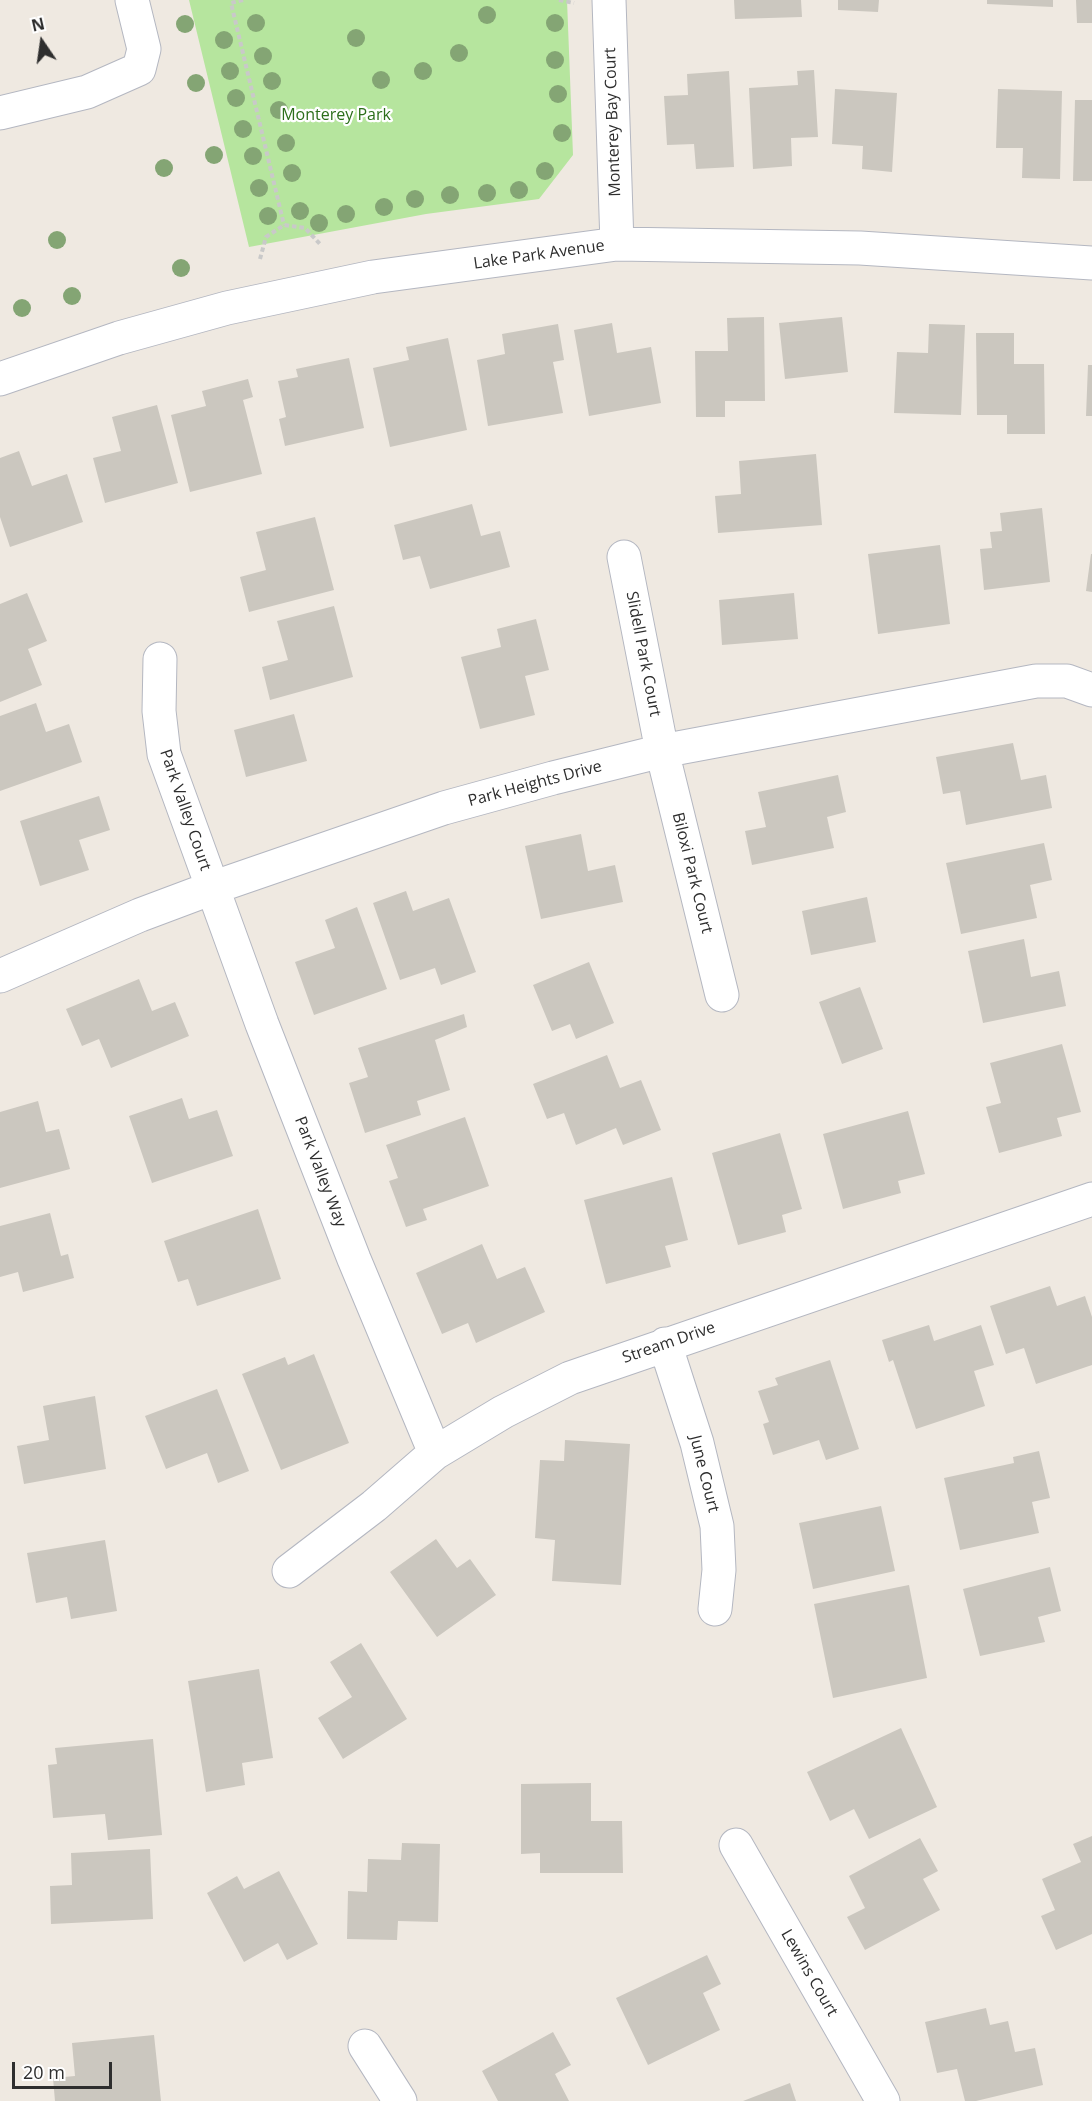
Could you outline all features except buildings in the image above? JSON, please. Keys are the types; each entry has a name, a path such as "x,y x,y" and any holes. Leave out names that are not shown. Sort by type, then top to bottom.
{"street":[{"path":"0,112 87,92 139,69 144,49 132,0"},
{"name":"Monterey Bay Court","path":"609,0 617,244"},
{"name":"Lake Park Avenue","path":"0,379 119,338 227,308 373,277 617,244 860,248 1092,263"},
{"name":"Slidell Park Court","path":"624,556 662,752"},
{"name":"Park Valley Court","path":"160,659 159,711 164,754 212,888"},
{"name":"Park Heights Drive","path":"0,976 140,915 444,808 662,752 1036,681 1067,681 1092,690"},
{"name":"Biloxi Park Court","path":"662,752 722,995"},
{"name":"Park Valley Way","path":"212,888 262,1024 354,1259 435,1453"},
{"name":"Stream Drive","path":"289,1571 374,1506 435,1453 503,1412 570,1378 1092,1199"},
{"name":"June Court","path":"664,1344 697,1443 717,1526 719,1570 715,1609"},
{"name":"Lewins Court","path":"736,1845 883,2101"},
{"path":"365,2046 400,2101"}],"path":[{"path":"243,0 231,3 284,225"},
{"path":"560,0 574,3"},
{"path":"260,259 267,237 284,225 305,228 321,245"}],"green space":[{"name":"Monterey Park","path":"189,0 567,0 573,155 539,199 426,214 249,247"}]}
